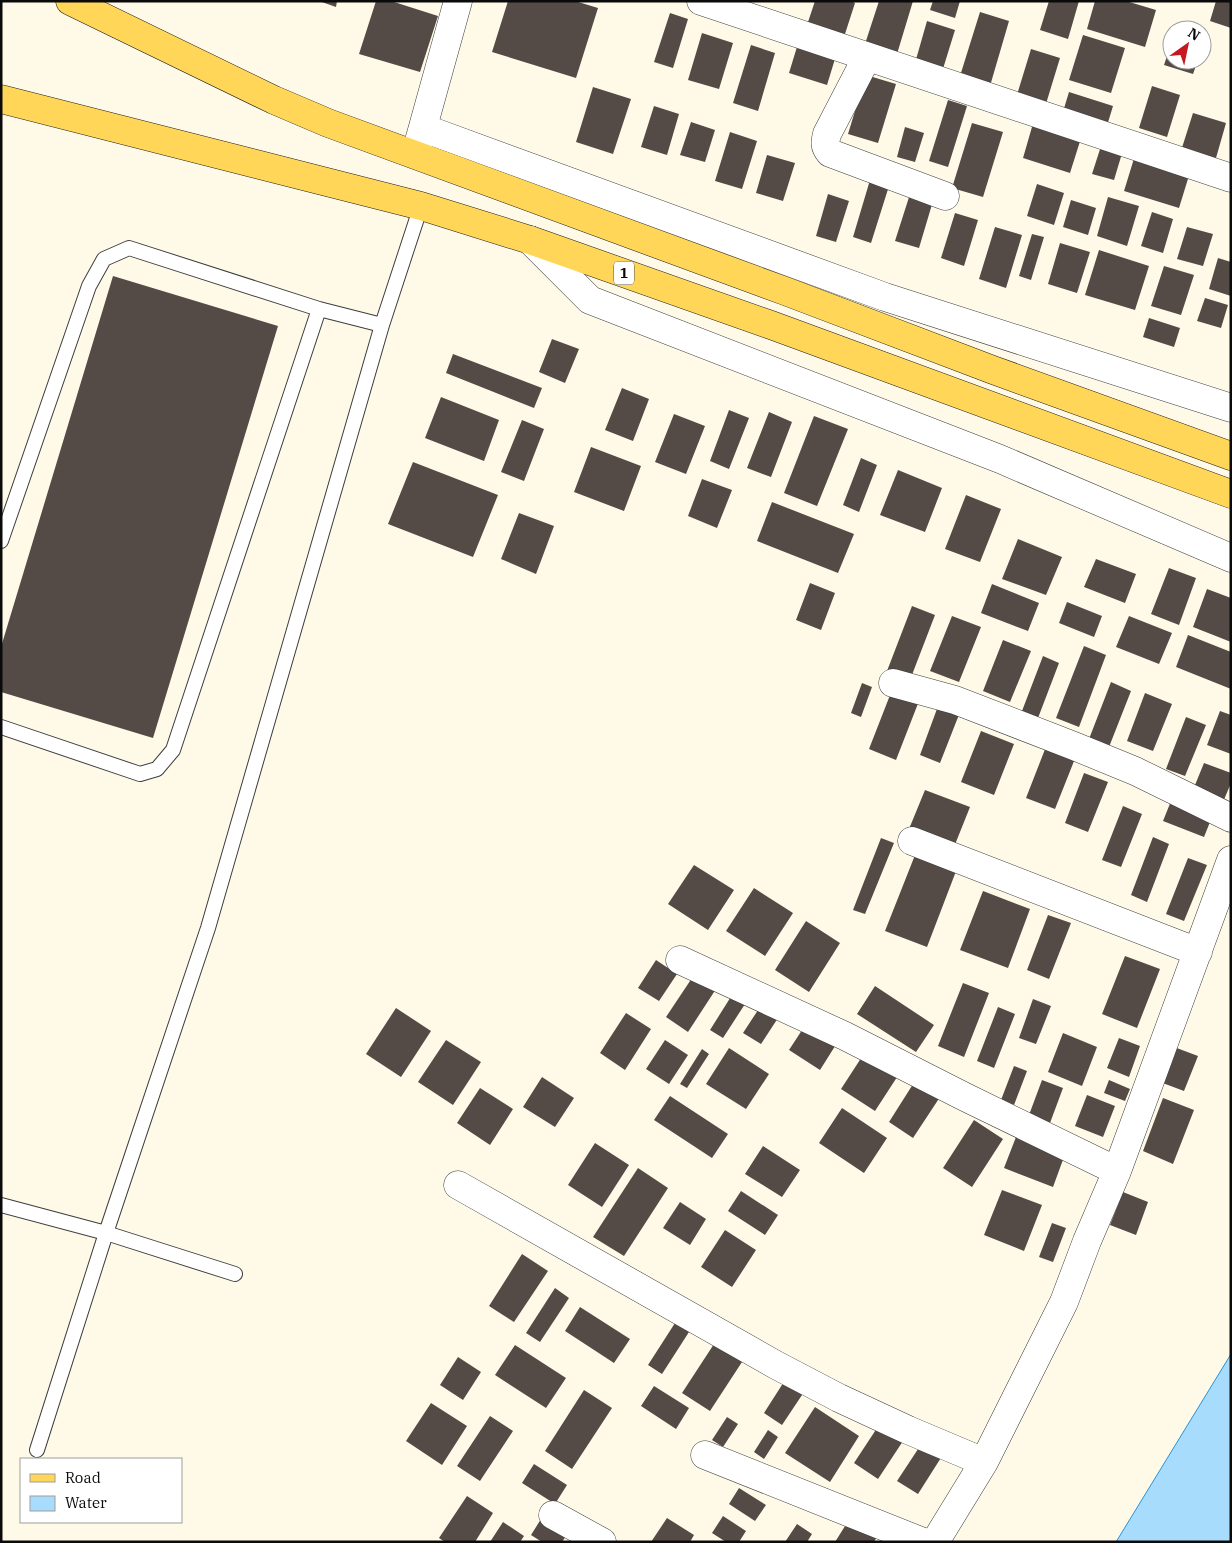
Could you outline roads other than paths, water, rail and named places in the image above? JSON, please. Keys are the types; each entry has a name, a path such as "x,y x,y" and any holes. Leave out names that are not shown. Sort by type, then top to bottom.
{"main road":[{"path":"70,1 274,100 328,123 419,141 600,224 784,290 993,370 1231,456"},
{"name":"1","path":"1,99 421,206 530,240 771,325 1231,494"}],"street":[{"path":"458,1 419,141 885,298 1231,408"},
{"path":"701,1 1231,178"},
{"path":"868,57 827,134 825,148 830,153 944,196"},
{"path":"530,240 590,300 1000,459 1231,558"},
{"path":"893,683 955,700 1083,750 1135,772 1231,818"},
{"path":"912,841 1198,952"},
{"path":"936,1542 984,1462 1041,1352 1064,1302 1117,1171 1231,860"},
{"path":"680,960 845,1036 964,1097 1117,1171"},
{"path":"458,1185 776,1365 839,1398 984,1462"},
{"path":"705,1455 923,1542"},
{"path":"553,1515 602,1542"}],"lane":[{"path":"37,1450 106,1233 208,928 382,324 421,206"},
{"path":"1,541 89,286 104,259 129,248 319,310 382,324"},
{"path":"1,726 140,774 157,769 173,750 319,310"},
{"path":"1,1205 106,1233 235,1274"}],"water":[{"path":"1231,1354 1231,1542 1116,1542"}]}
